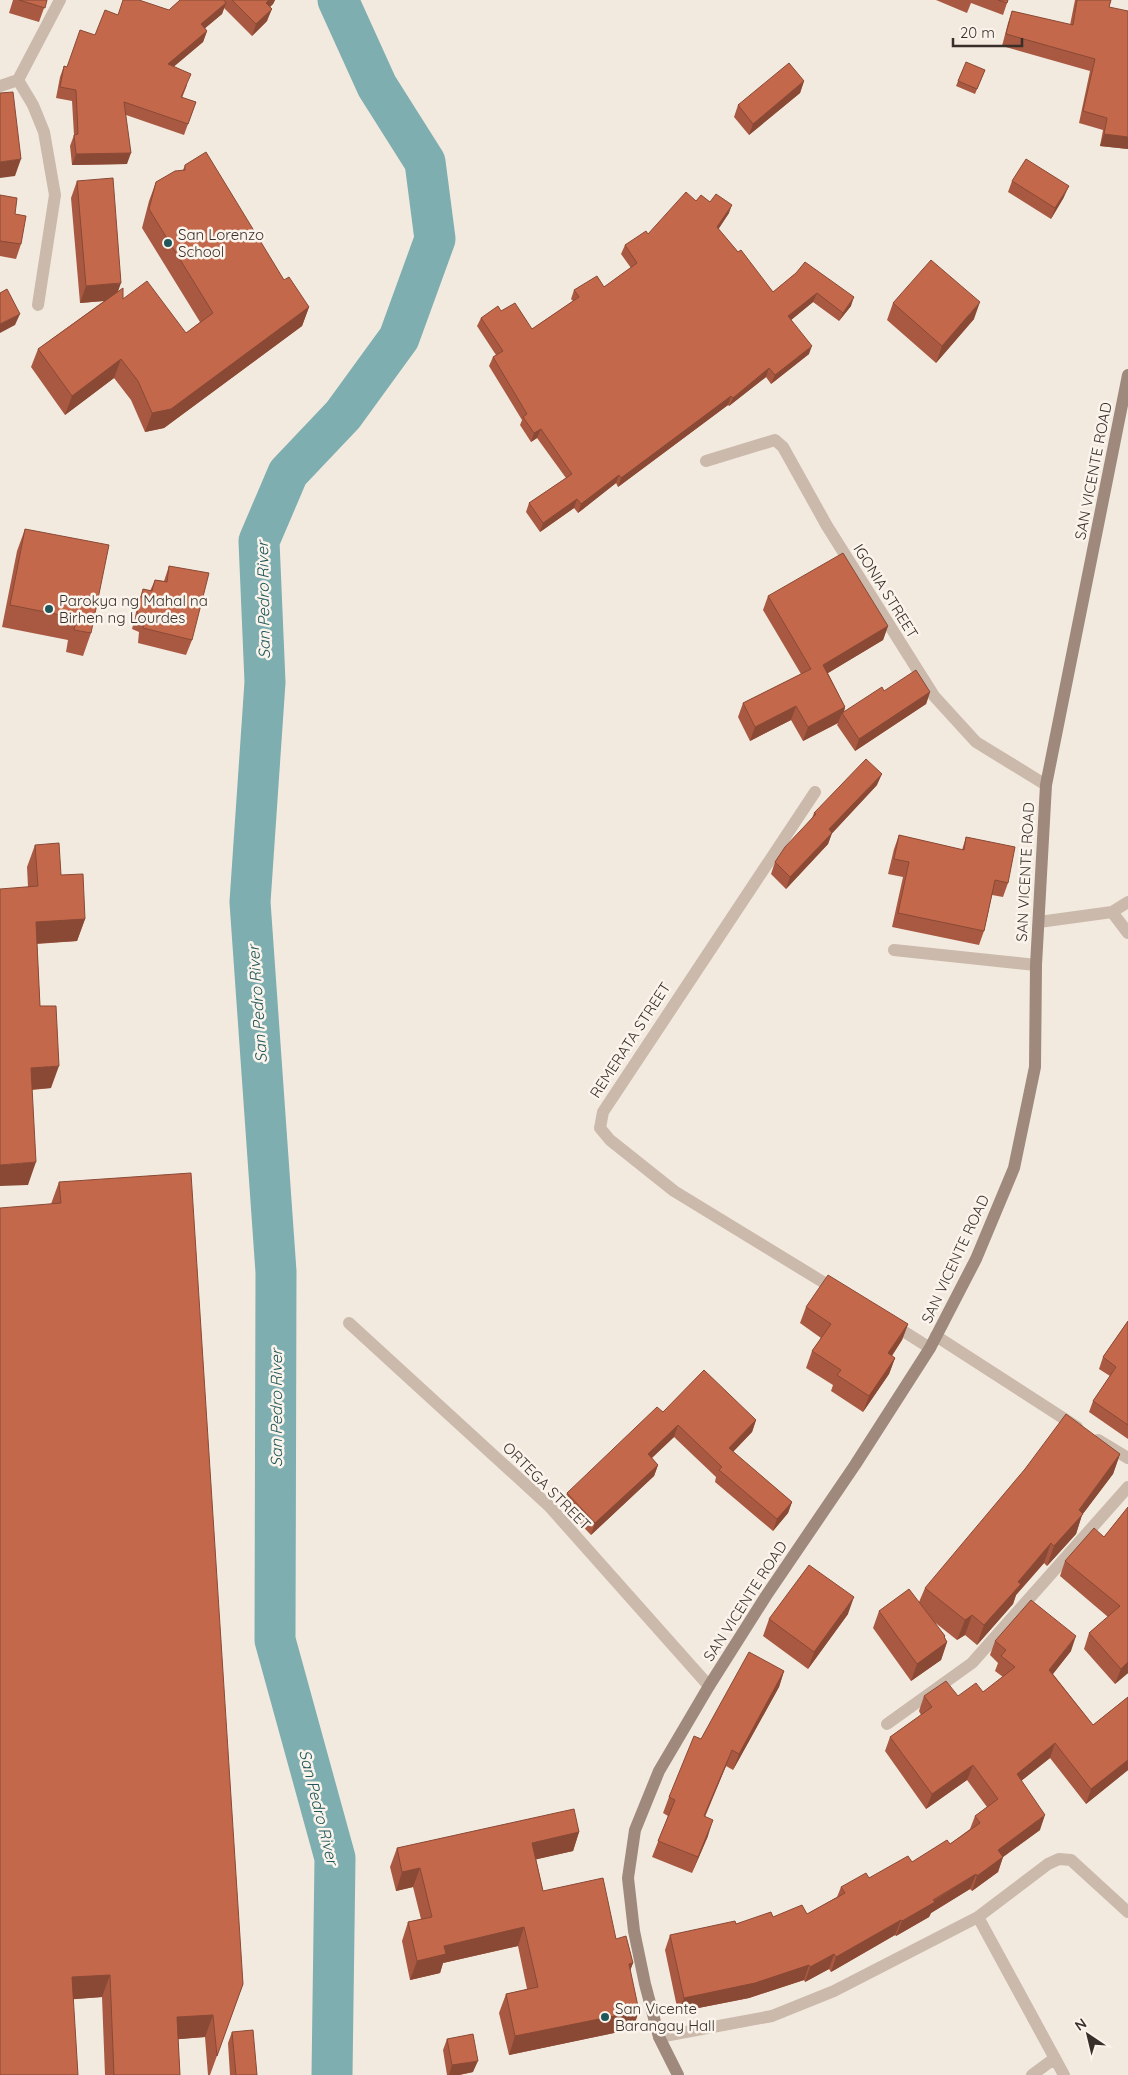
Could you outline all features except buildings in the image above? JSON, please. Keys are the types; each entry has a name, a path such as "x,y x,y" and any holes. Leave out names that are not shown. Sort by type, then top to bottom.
{"main road":[{"name":"SAN VICENTE ROAD","path":"678,2075 660,2037 644,1984 636,1940 628,1878 635,1830 659,1771 709,1686 766,1596 855,1465 933,1342 976,1259 1014,1168 1035,1067 1036,965 1046,784 1128,375"}],"street":[{"path":"0,86 18,80 60,0"},
{"path":"18,80 33,105 44,132 55,195 38,305"},
{"name":"IGONIA STREET","path":"706,461 762,442 775,440 783,447 826,526 934,696 976,742 1046,784"},
{"name":"REMERATA STREET","path":"815,792 603,1112 600,1128 610,1140 674,1191 845,1295"},
{"path":"1039,922 1112,912 1128,902"},
{"path":"1112,912 1128,933"},
{"path":"894,950 1036,965"},
{"path":"879,1316 933,1342 1128,1458"},
{"name":"ORTEGA STREET","path":"349,1323 548,1506 709,1686"},
{"path":"887,1724 972,1663 1128,1487"},
{"path":"660,2037 772,2016 842,1987 978,1917 1048,1864 1059,1859 1071,1860 1128,1912"},
{"path":"978,1917 1064,2075"},
{"path":"1032,2075 1055,2058"}],"waterway":[{"name":"San Pedro River","path":"332,2075 335,1858 275,1640 276,1272 250,902 265,682 259,541 288,473 343,415 399,338 435,239 425,162 377,86 338,0"}],"place":[{"name":"San Lorenzo School","path":"168,243"},
{"name":"Parokya ng Mahal na Birhen ng Lourdes","path":"49,609"},
{"name":"San Vicente Barangay Hall","path":"605,2017"}]}
